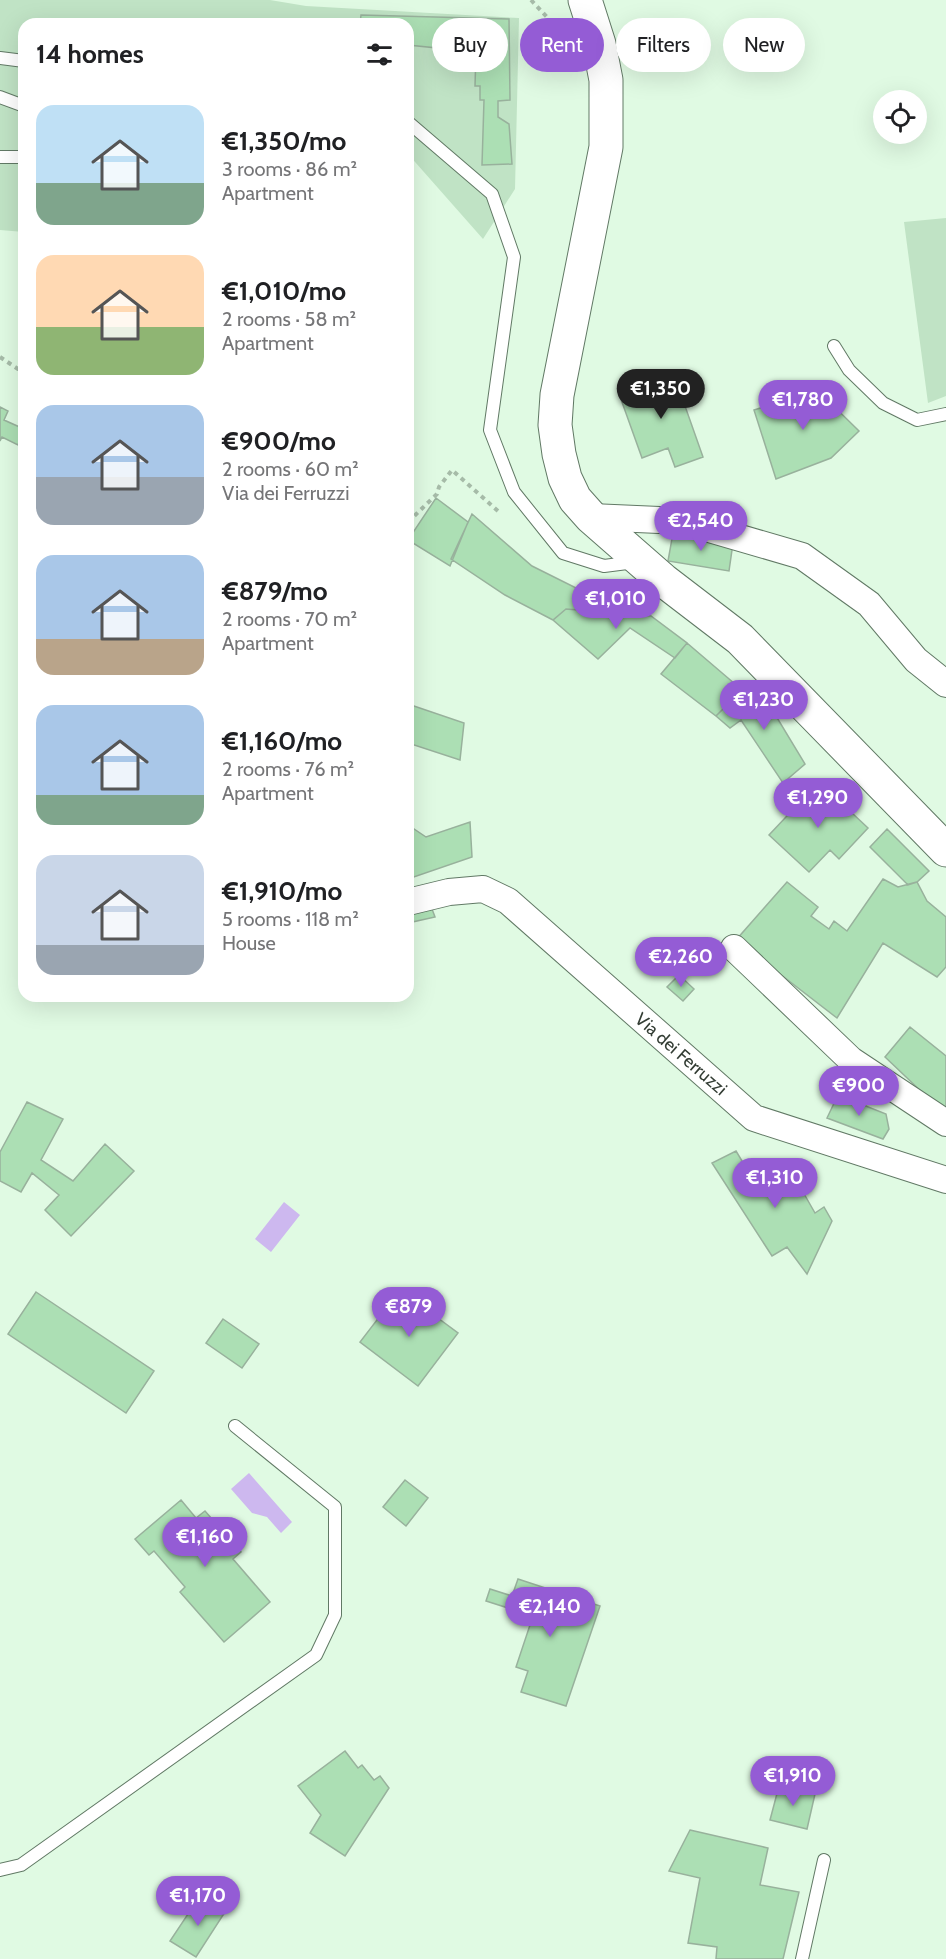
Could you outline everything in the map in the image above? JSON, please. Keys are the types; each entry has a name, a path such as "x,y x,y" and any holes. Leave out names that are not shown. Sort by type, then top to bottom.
{"main road":[{"path":"585,0 599,44 606,80 606,147 557,395 555,425 565,478 575,499 591,517 740,639 946,850"}],"street":[{"path":"591,517 682,521 802,556 869,604 916,660 946,684"},
{"name":"Via dei Ferruzzi","path":"414,901 449,892 483,889 508,901 754,1118 946,1180"},
{"path":"734,948 851,1060 946,1123"}],"lane":[{"path":"0,58 18,60"},
{"path":"0,97 18,104"},
{"path":"414,127 492,194 514,257 490,430 514,492 563,553 604,566 642,561"},
{"path":"0,157 18,157"},
{"path":"834,346 849,370 883,403 917,420 946,414"},
{"path":"0,1870 21,1865 316,1654 334,1615 334,1507 235,1426"},
{"path":"802,1959 824,1860"}],"path":[{"path":"0,357 18,369"}],"green space":[{"path":"0,0 270,0 306,6 519,18 515,189 483,239 414,161 414,18 18,18 18,232 0,230"},
{"path":"946,218 946,396 928,403 904,222"}],"shaded area":[{"path":"284,1202 300,1215 271,1252 255,1239"},
{"path":"249,1473 292,1522 281,1533 267,1517 252,1513 231,1489"}],"building":[{"path":"361,15 472,18 432,18 432,47 414,46 414,18 361,18"},
{"path":"509,19 510,100 498,101 498,117 509,124 512,164 482,165 484,100 480,100 480,86 475,86 475,72 508,72"},
{"path":"673,372 703,457 675,467 668,448 642,458 618,391"},
{"path":"809,382 859,431 831,458 776,479 754,410 786,400"},
{"path":"0,407 8,411 4,420 18,426 18,445 2,437 0,441"},
{"path":"436,498 468,522 450,566 414,544 414,531"},
{"path":"472,514 532,566 576,588 629,595 629,614 566,609 553,620 505,595 451,559"},
{"path":"673,533 733,543 729,571 668,561"},
{"path":"566,609 651,616 687,643 675,658 630,628 598,659 553,620"},
{"path":"687,643 742,690 716,716 661,674"},
{"path":"748,684 776,716 805,764 783,783 741,720 730,728 716,716"},
{"path":"414,706 464,723 460,760 414,745"},
{"path":"819,782 868,828 839,859 830,850 809,872 769,835"},
{"path":"470,822 472,857 414,877 414,829 426,837"},
{"path":"887,829 929,871 917,882 908,885 870,847"},
{"path":"883,879 898,887 917,882 927,901 946,917 946,967 937,977 883,943 837,1018 736,940 787,882 818,907 811,916 829,929 834,921 847,931"},
{"path":"429,901 435,917 414,922 414,904"},
{"path":"679,975 694,989 683,1001 667,987"},
{"path":"910,1027 946,1056 946,1115 885,1057"},
{"path":"838,1095 886,1114 889,1129 883,1139 827,1118"},
{"path":"27,1102 63,1119 41,1160 73,1181 105,1144 134,1171 71,1236 45,1210 59,1195 32,1173 21,1192 0,1181 0,1152"},
{"path":"736,1151 745,1166 758,1159 769,1174 777,1169 789,1192 799,1185 815,1213 824,1207 832,1221 807,1274 787,1247 772,1256 712,1163"},
{"path":"400,1290 458,1333 418,1386 360,1342"},
{"path":"36,1292 154,1371 126,1413 8,1334"},
{"path":"223,1319 259,1344 242,1368 206,1343"},
{"path":"405,1480 428,1498 406,1526 383,1507"},
{"path":"181,1500 196,1518 205,1511 241,1552 233,1559 270,1602 224,1642 180,1592 185,1587 154,1551 149,1555 135,1539"},
{"path":"518,1579 600,1606 566,1706 521,1692 528,1671 516,1667 533,1616 486,1601 490,1589 512,1596"},
{"path":"345,1751 358,1768 362,1765 374,1780 380,1776 389,1788 345,1856 310,1833 321,1815 298,1786"},
{"path":"779,1786 815,1794 807,1829 770,1820"},
{"path":"690,1830 768,1848 760,1885 799,1892 783,1959 716,1959 717,1947 688,1943 700,1878 669,1871"},
{"path":"200,1896 225,1912 196,1957 170,1941"}]}
